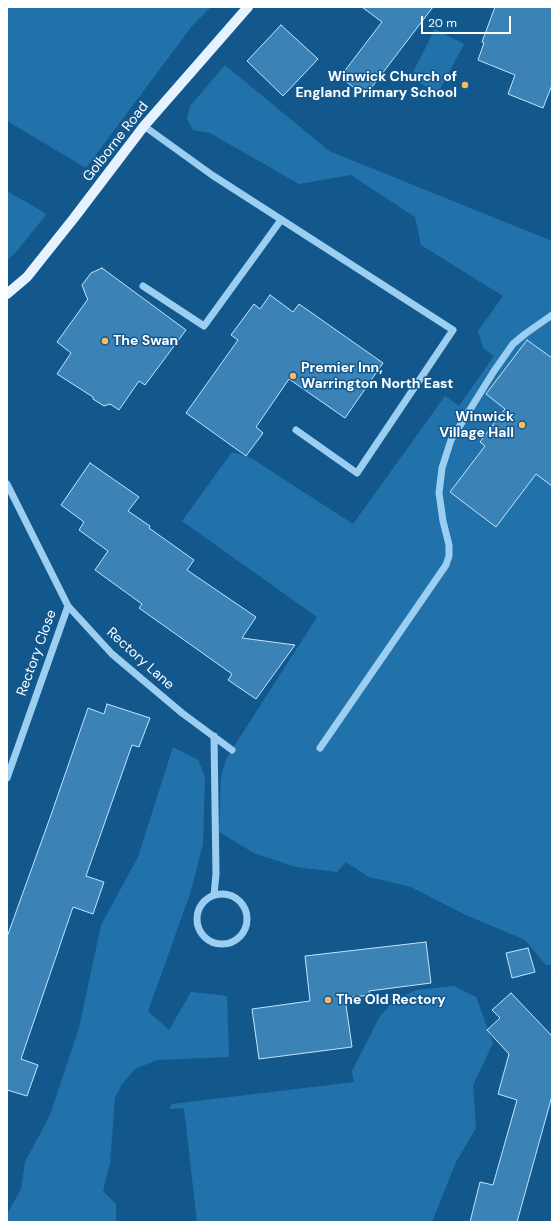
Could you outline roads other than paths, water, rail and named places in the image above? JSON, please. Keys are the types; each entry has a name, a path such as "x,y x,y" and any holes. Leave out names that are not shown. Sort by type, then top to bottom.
{"main road":[{"name":"Golborne Road","path":"7,294 27,277 37,266 144,126 248,7"}],"street":[{"path":"144,126 212,175 453,330 358,472 296,430"},
{"path":"143,286 204,326 281,220"},
{"path":"320,748 446,565 450,556 439,493 442,468 451,440 494,371 513,344 552,315"},
{"name":"Rectory Lane","path":"7,484 68,606 112,654 182,713 232,750"},
{"name":"Rectory Close","path":"7,778 68,606"},
{"path":"214,736 216,874 214,895"},
{"path":"226,894 238,899 244,906 247,914 247,922 239,938 232,942 223,944 208,940 202,934 199,927 197,920 198,912 207,899 214,895 226,894"}],"place":[{"name":"Winwick Church of England Primary School","path":"465,85"},
{"name":"The Swan","path":"105,341"},
{"name":"Premier Inn, Warrington North East","path":"293,376"},
{"name":"Winwick Village Hall","path":"522,425"},
{"name":"The Old Rectory","path":"328,1000"}]}
